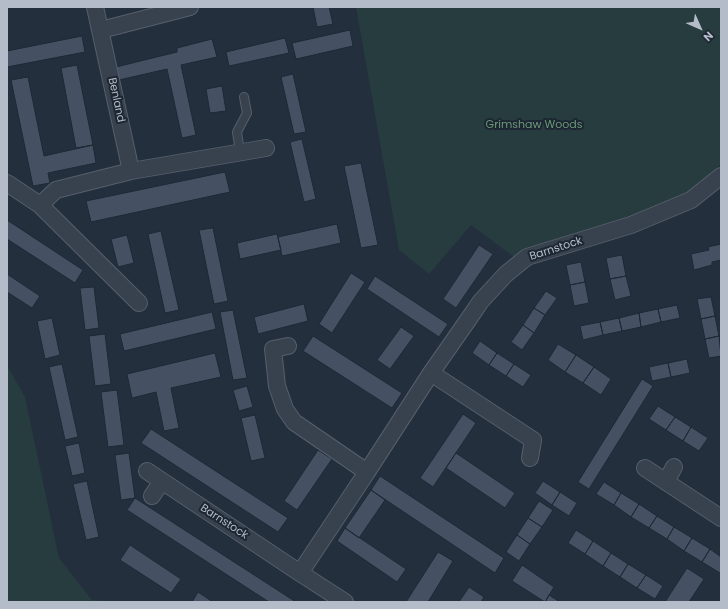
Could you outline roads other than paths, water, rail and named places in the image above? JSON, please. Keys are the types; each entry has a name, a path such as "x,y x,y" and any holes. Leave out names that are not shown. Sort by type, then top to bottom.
{"street":[{"name":"Benland","path":"95,7 131,171"},
{"path":"101,30 190,7"},
{"path":"40,206 56,190 131,171 266,148"},
{"name":"Barnstock","path":"300,573 481,301 506,274 527,257 631,225 691,200 721,176"},
{"path":"7,183 40,206 140,303"},
{"path":"288,346 273,349 277,386 285,409 294,422 367,472"},
{"path":"432,373 533,440 530,458"},
{"path":"666,482 674,467"},
{"path":"645,468 721,518"},
{"name":"Barnstock","path":"147,471 345,602"},
{"path":"152,496 162,481"}],"lane":[{"path":"240,152 237,132 247,113 244,97"}],"park label":[{"name":"Grimshaw Woods","path":"534,125"}]}
